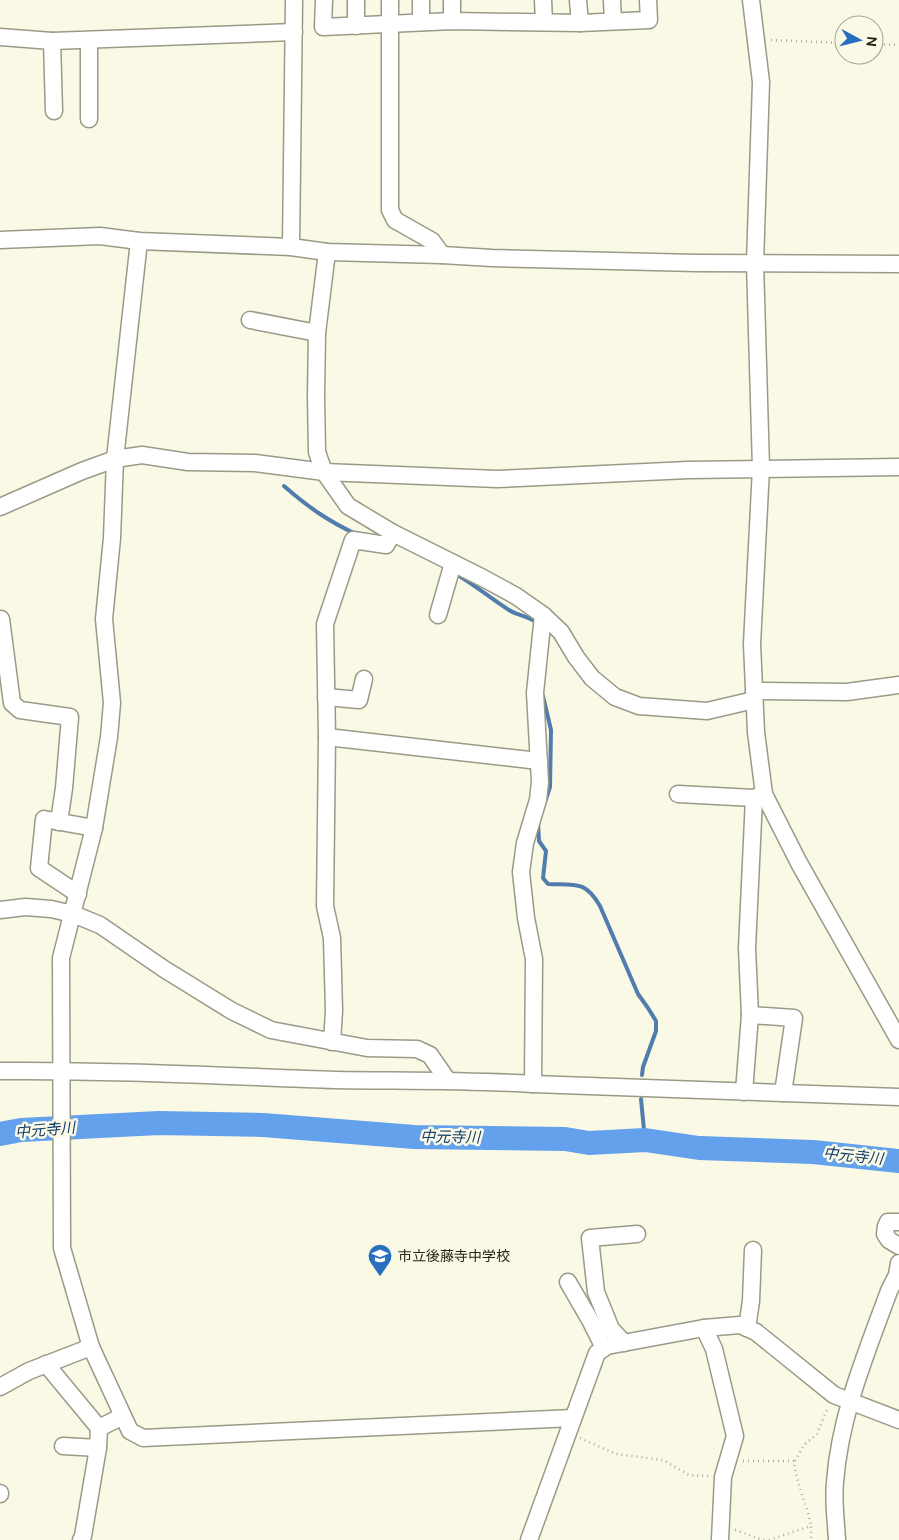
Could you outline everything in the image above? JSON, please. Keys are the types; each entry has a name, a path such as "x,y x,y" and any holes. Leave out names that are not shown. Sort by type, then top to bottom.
{"street":[{"path":"292,247 294,0"},
{"path":"324,0 323,27 452,21 580,23 649,20 648,0"},
{"path":"356,0 356,26"},
{"path":"390,0 390,210 395,220 432,241 442,255"},
{"path":"421,0 421,22"},
{"path":"452,0 452,21"},
{"path":"543,0 544,22"},
{"path":"578,0 580,23"},
{"path":"612,0 613,22"},
{"path":"744,1092 750,1015 747,948 759,796 752,644 761,468 755,263 761,82 751,0"},
{"path":"0,37 52,41 294,32"},
{"path":"89,40 89,119"},
{"path":"52,41 54,110"},
{"path":"0,240 100,236 139,241 292,247 327,252 492,258 697,263 899,264"},
{"path":"139,241 115,459 112,538 104,619 112,703 109,737 94,828 61,958 62,1248 91,1347 130,1431 143,1438 570,1425"},
{"path":"327,252 317,333 317,452 324,472 348,506 393,533 516,596 561,632 576,657 592,678 615,697 639,706 706,711 754,696 847,692 899,685"},
{"path":"250,320 317,333"},
{"path":"0,507 82,470 115,459 142,455 188,462 255,463 324,472 496,479 761,468 899,467"},
{"path":"332,1042 334,1010 332,938 325,906 327,737 325,624 353,540 386,545 393,533"},
{"path":"438,614 454,563"},
{"path":"533,1084 534,959 526,918 522,872 525,843 538,800 540,782 535,692 542,615"},
{"path":"1,619 12,703 20,710 70,717 59,822"},
{"path":"0,672 2,684 0,686"},
{"path":"326,697 359,700 364,678"},
{"path":"327,737 539,761"},
{"path":"678,794 759,796"},
{"path":"759,796 899,1040"},
{"path":"78,894 39,868 44,819 94,828"},
{"path":"0,910 26,907 51,909 73,914 100,925 172,974 232,1011 271,1030 367,1048 418,1050 430,1054 448,1081"},
{"path":"750,1015 794,1018 783,1093"},
{"path":"0,1071 61,1078 484,1081 899,1097"},
{"path":"899,1222 888,1222 885,1234 889,1240 899,1246"},
{"path":"624,1343 611,1329 596,1292 590,1238 637,1234"},
{"path":"747,1328 751,1301 753,1250"},
{"path":"837,1540 834,1485 843,1399 897,1276 899,1263"},
{"path":"568,1282 604,1348"},
{"path":"529,1540 597,1353 604,1348 704,1328 740,1325 756,1332 843,1399 899,1420"},
{"path":"704,1328 714,1349 736,1436 723,1477 721,1533"},
{"path":"0,1387 29,1371 91,1347"},
{"path":"46,1364 99,1428 98,1448 81,1540"},
{"path":"99,1428 123,1416"},
{"path":"63,1446 98,1448"}],"path":[{"path":"756,39 834,43"},
{"path":"884,44 899,45"},
{"path":"812,1540 808,1511 795,1474 794,1461 804,1445 817,1434 829,1406 843,1399"},
{"path":"570,1425 616,1454 663,1460 689,1475 723,1477"},
{"path":"729,1461 794,1461"},
{"path":"721,1533 744,1532 757,1539 767,1540 811,1526"}],"waterway":[{"path":"284,486 318,513 356,534"},
{"path":"454,573 509,610 537,623"},
{"path":"543,696 551,730 550,787 545,802"},
{"path":"538,823 539,841 546,851 543,878 548,884 572,885 584,888 595,898 638,994 656,1021 656,1031 642,1075"},
{"path":"641,1099 645,1140"},
{"name":"中元寺川","path":"0,1134 21,1130 159,1123 263,1125 414,1137 565,1139 589,1143 645,1140 699,1148 813,1152 899,1161"}],"place":[{"name":"市立後藤寺中学校","path":"380,1277"}]}
